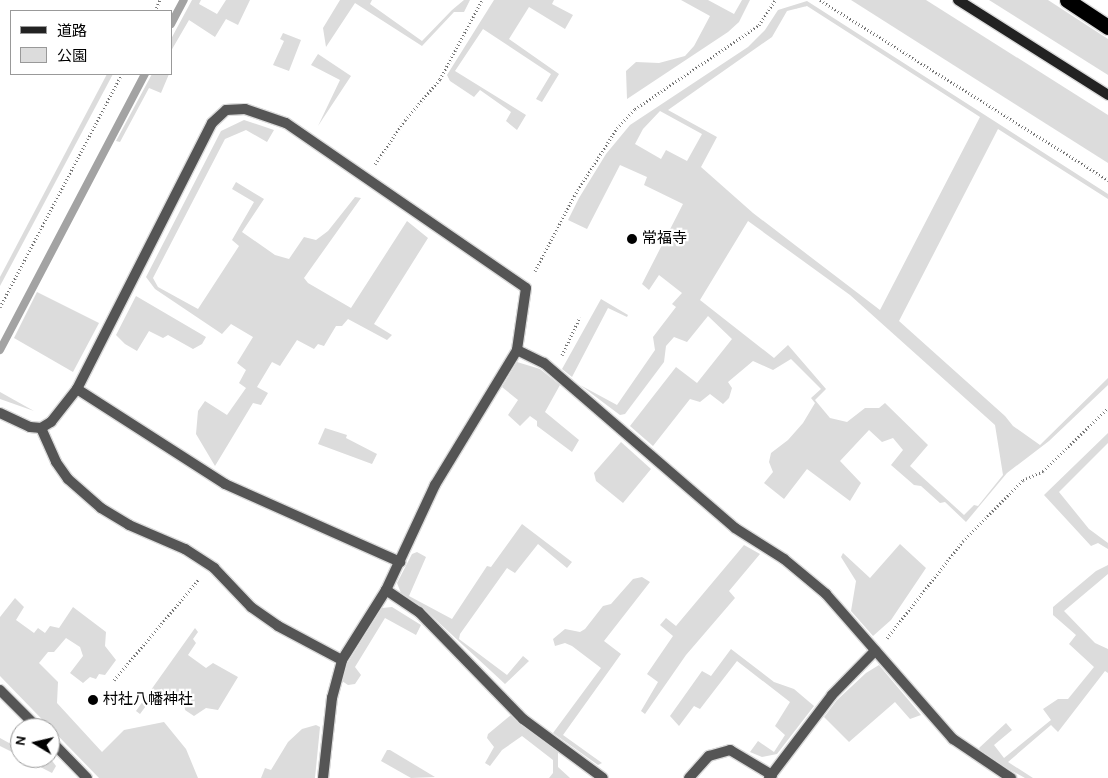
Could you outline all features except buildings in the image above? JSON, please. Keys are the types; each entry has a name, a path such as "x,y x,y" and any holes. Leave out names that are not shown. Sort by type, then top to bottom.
{"highway":[{"path":"1067,0 1108,27"}],"main road":[{"path":"958,0 1108,95"}],"street":[{"path":"0,414 30,427 41,428 51,422 77,389 212,123 226,110 245,109 286,123 526,288 517,350 436,485 386,590 342,660 332,698 323,778"},
{"path":"517,350 544,363 735,528 784,559 826,594 953,739 1011,778"},
{"path":"77,389 225,484 400,562"},
{"path":"41,428 56,462 68,479 101,508 129,525 185,549 210,565 251,607 278,626 342,660"},
{"path":"386,590 419,612 523,719 603,778"},
{"path":"688,778 709,756 730,750 770,776 832,695 875,652"},
{"path":"0,690 28,718"},
{"path":"60,750 87,778"}],"path":[{"path":"367,177 405,120 440,79 461,44 482,0"},
{"path":"526,288 574,196 617,128 635,109 759,25 775,0"},
{"path":"820,0 1108,180"},
{"path":"0,307 121,75"},
{"path":"559,360 580,317"},
{"path":"875,652 962,541 1023,480 1043,471 1108,408"},
{"path":"114,680 210,565"}],"green space":[{"path":"192,0 201,0 199,4 217,14 226,0 250,0 238,25 226,19 215,37 189,20 172,49 172,37"},
{"path":"340,0 372,0 370,4 422,41 452,10 464,0 470,0 464,12 454,12 422,46 355,3 326,47 323,28"},
{"path":"494,0 554,0 552,4 573,15 565,29 529,7 509,39 559,74 542,102 536,99 551,74 483,29 455,71 526,115 517,130 506,121 511,112 480,90 474,97 450,81 447,75"},
{"path":"681,0 708,0 734,14 742,0 750,0 739,22 728,32 627,99 626,71 636,62 659,63 685,56 694,46 710,16"},
{"path":"851,0 926,0 1108,115 1108,163"},
{"path":"989,0 1048,0 1108,39 1108,75"},
{"path":"807,1 1108,194 1108,199 998,129 899,321 1005,416 1013,426 1040,445 1108,378 1108,385 1049,441 1007,473 966,522 945,502 940,503 921,486 914,485 891,465 903,450 893,438 882,442 869,430 840,461 861,483 850,501 807,469 784,499 764,483 773,472 769,462 771,453 788,440 803,423 815,403 811,398 821,389 791,359 773,370 753,361 728,382 732,388 729,398 723,404 710,394 700,402 690,399 653,446 630,426 676,367 697,383 732,339 708,316 687,342 674,337 666,346 664,362 625,414 620,415 580,385 617,405 655,350 653,337 676,307 672,304 682,293 659,275 649,290 642,284 683,204 644,185 647,177 620,165 587,229 568,220 579,198 606,154 630,125 748,47 765,30 778,10","holes":["807,6 980,117 880,310 753,213 701,167 717,137 668,110 772,37 787,11","660,111 702,134 687,161 666,150 661,159 635,144 643,129","748,221 850,295 995,425 1003,475 978,506 974,505 964,515 910,466 928,445 885,403 879,408 865,408 847,422 830,418 815,400 826,389 788,345 774,358 700,300"]},
{"path":"283,33 301,40 289,71 273,65 284,41 280,39"},
{"path":"318,54 351,76 318,126 340,80 311,65"},
{"path":"106,75 112,75 0,286 0,277"},
{"path":"151,75 169,75 161,93 149,88 120,142 116,141"},
{"path":"244,120 274,130 267,142 246,130 225,139 153,278 158,287 198,309 239,246 232,240 254,202 232,189 236,182 264,199 242,232 275,255 289,259 304,237 316,240 328,231 355,197 361,198 304,278 308,283 351,308 407,221 428,238 374,324 392,335 387,340 348,319 342,326 336,326 324,346 318,344 314,349 297,340 280,366 272,362 257,387 268,393 261,405 253,403 215,466 196,434 198,411 205,401 227,415 246,388 239,383 246,370 237,363 253,337 231,324 222,334 155,289 146,277 221,131"},
{"path":"37,292 99,323 73,372 14,338"},
{"path":"136,296 206,337 202,344 193,349 168,335 163,338 149,331 137,351 125,344 116,335"},
{"path":"601,299 628,315 627,317 608,308 572,377 562,369"},
{"path":"517,362 540,369 560,385 545,412 579,440 572,452 537,426 537,421 530,416 520,426 508,415 518,400 502,387"},
{"path":"0,392 34,411 0,399"},
{"path":"325,428 347,435 346,438 377,454 372,464 318,444"},
{"path":"1108,433 1108,443 1059,492 1089,529 1108,543 1108,549 1098,543 1091,546 1044,495"},
{"path":"621,442 651,469 623,503 596,481 594,473"},
{"path":"522,524 572,562 567,568 538,544 515,573 507,568 460,634 459,639 507,675 523,656 529,661 505,684 423,608 401,593 397,583 412,554 417,552 426,557 409,596 452,619 487,566 491,567"},
{"path":"900,544 926,568 891,620 873,636 851,611 856,581 841,557 843,553 870,578"},
{"path":"744,545 760,554 729,591 735,598 686,655 645,714 641,711 658,682 647,674 673,636 660,625 666,618 676,626"},
{"path":"1108,565 1108,574 1064,611 1095,643 1108,649 1108,673 1105,671 1058,732 1051,725 1008,762 1033,778 1025,778 985,756 979,748 1006,723 1012,730 994,745 1004,758 1051,720 1043,709 1058,699 1068,699 1094,667 1069,644 1076,635 1053,615 1053,607 1096,571"},
{"path":"642,577 650,582 604,641 621,654 563,735 602,763 598,765 553,733 601,668 572,646 565,643 555,646 553,639 565,629 580,632 585,629 603,606 611,604 633,579"},
{"path":"15,598 24,607 16,620 34,633 38,628 45,633 50,626 59,628 73,607 106,632 105,646 116,660 105,675 99,674 96,679 90,677 83,683 70,673 83,656 80,647 66,638 54,652 48,652 39,663 58,682 57,703 102,752 124,730 164,722 186,749 198,778 99,778 60,738 60,718 41,718 0,676 0,617"},
{"path":"392,607 421,625 416,635 385,618 355,667 361,675 355,684 348,685 342,681 347,664 382,608"},
{"path":"195,628 198,632 193,639 196,643 188,655 206,668 213,663 238,677 218,710 206,708 194,716 185,710 184,701 176,697 169,699 157,691 140,714 136,711"},
{"path":"731,649 774,682 794,689 814,706 777,754 762,757 750,752 758,741 774,752 785,735 775,726 790,702 737,661 700,709 694,706 679,726 670,716 702,671 711,676"},
{"path":"879,665 921,715 910,719 895,702 849,742 824,717 837,700 866,673"},
{"path":"511,715 558,752 558,767 570,778 549,778 553,773 553,760 522,736 502,750 490,766 485,763 494,747 487,738 488,734"},
{"path":"316,725 320,727 315,778 261,778 265,768 271,770 288,742 302,729"},
{"path":"0,738 10,744 10,751 0,746"},
{"path":"387,750 435,777 411,778 381,761"},
{"path":"42,768 55,768 52,773"}],"waterway":[{"path":"172,22 184,0"},
{"path":"0,350 144,75"}],"place":[{"name":"常福寺","path":"632,239"},
{"name":"村社八幡神社","path":"93,700"}]}
